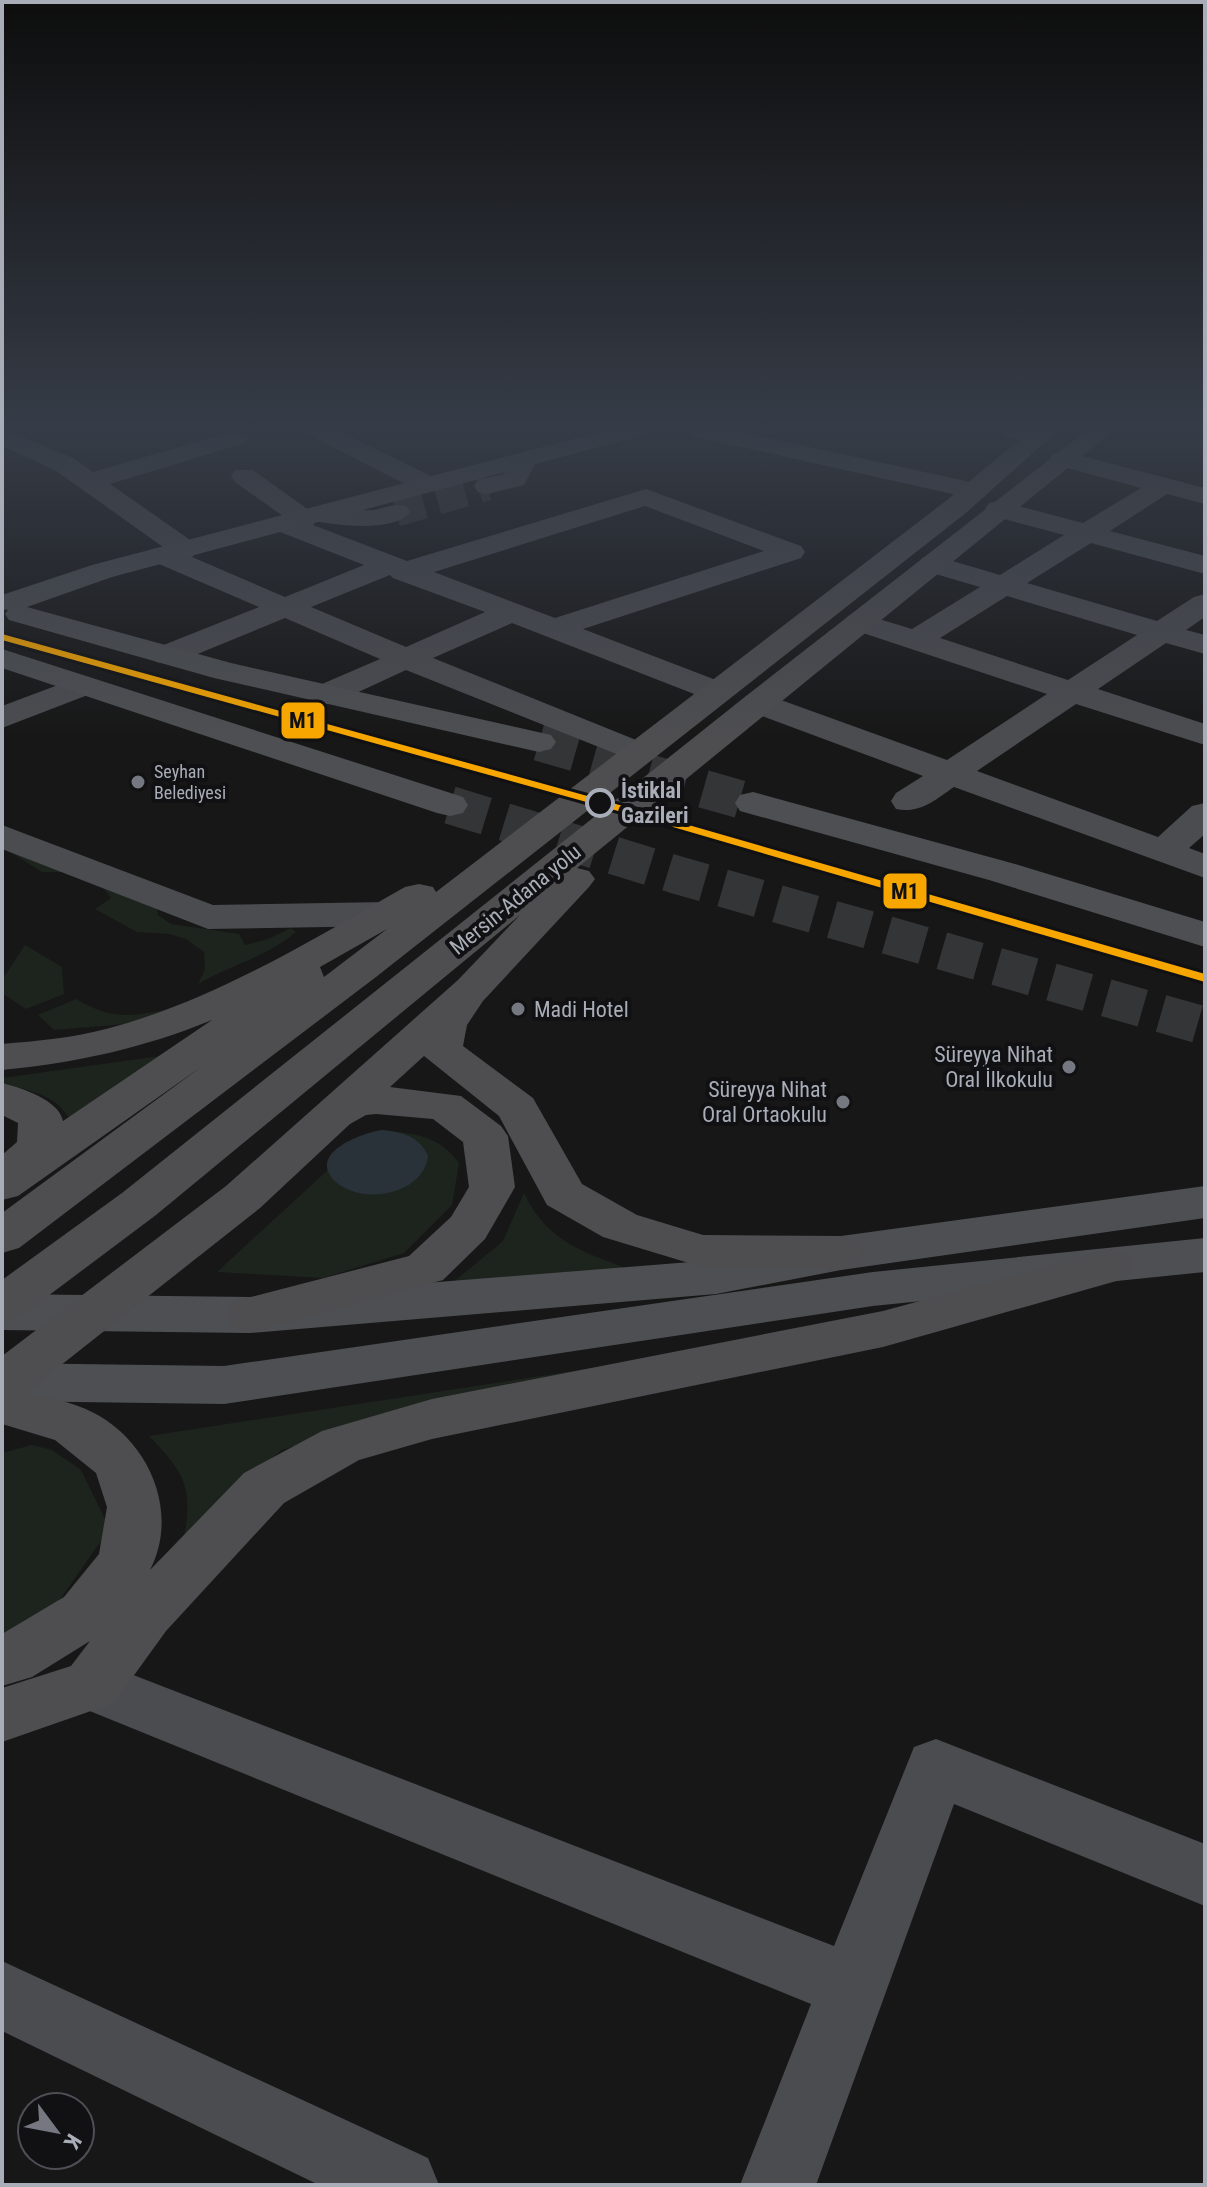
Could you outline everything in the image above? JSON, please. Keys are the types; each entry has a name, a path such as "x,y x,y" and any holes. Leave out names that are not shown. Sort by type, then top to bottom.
{"highway":[{"name":"Mersin-Adana yolu","path":"2,1237 362,968 718,692 941,533"},
{"name":"Mersin-Adana yolu","path":"2,1305 139,1204 932,564 959,533"},
{"path":"2,1382 243,1197 472,989 690,758"},
{"path":"2,1182 453,876 586,793"},
{"path":"2,1057 105,1045 199,1013 287,969 453,876"},
{"path":"472,989 446,1025 441,1050 517,1108 564,1194 620,1226 702,1251 857,1271"},
{"path":"250,1315 426,1268 468,1228 492,1187 485,1136 445,1106 376,1100 354,1103 326,1119"},
{"path":"2,1182 39,1147 22,1107"},
{"path":"2,1715 92,1685 145,1614 264,1488 341,1445 432,1419 883,1329 1110,1266"},
{"path":"2,1404 74,1426 119,1462 135,1507 126,1561 85,1614 11,1659 2,1661"}],"main road":[{"path":"9,612 102,571 250,533"},
{"path":"9,612 167,655 539,742"},
{"path":"2,658 450,805"},
{"path":"753,803 1002,872 1205,935"},
{"path":"2,1382 224,1385 857,1271 1205,1202"},
{"path":"2,1312 250,1315 716,1277 1110,1266 1205,1255"}],"street":[{"path":"151,533 174,553 287,608 639,753"},
{"path":"330,533 395,569 718,692"},
{"path":"167,655 395,569 520,533"},
{"path":"551,629 791,552 741,533"},
{"path":"1087,533 1205,565"},
{"path":"916,640 1087,533"},
{"path":"932,564 1205,645"},
{"path":"909,801 1205,603"},
{"path":"327,694 508,613"},
{"path":"859,622 1205,735"},
{"path":"2,718 82,686"},
{"path":"758,703 1205,867"},
{"path":"1164,852 1205,814"},
{"path":"2,836 208,917 386,914"},
{"path":"92,1685 851,1986"},
{"path":"778,2185 936,1767 1205,1875"},
{"path":"2,1995 401,2185"}],"shaded area":[{"path":"11,828 91,864 156,901 158,915 171,924 239,934 245,945 291,928 296,932 260,955 198,984 205,969 204,952 186,939 169,934 137,932 95,909 111,898 98,881 79,872 42,872 2,847 2,830"},
{"path":"25,945 62,967 64,994 26,1009 2,993 2,980"},
{"path":"76,999 113,1014 135,1015 174,1009 138,1023 54,1030 38,1015"},
{"path":"182,1053 75,1129 62,1108 54,1102 2,1083 2,1078"},
{"path":"382,1130 435,1141 459,1163 452,1205 404,1253 323,1278 217,1272 356,1144"},
{"path":"382,1130 409,1136 424,1149 428,1156 424,1169 416,1179 391,1192 376,1194 361,1193 336,1182 328,1172 327,1162 331,1154 350,1140"},
{"path":"524,1193 534,1211 557,1236 585,1252 636,1272 451,1284 503,1241"},
{"path":"638,1361 426,1406 282,1450 226,1493 182,1549 187,1513 185,1486 173,1463 149,1436"},
{"path":"32,1445 52,1450 81,1470 105,1519 103,1538 47,1618 2,1642 2,1453"}],"tunnel":[{"path":"539,742 753,803"},
{"path":"450,805 677,875 1205,1026"}],"transit line":[{"name":"M1","path":"2,637 605,804 1205,978"}],"place":[{"name":"Seyhan Belediyesi","path":"138,782"},
{"name":"İstiklal Gazileri","path":"600,803"},
{"name":"Madi Hotel","path":"518,1009"},
{"name":"Süreyya Nihat Oral İlkokulu","path":"1069,1067"},
{"name":"Süreyya Nihat Oral Ortaokulu","path":"843,1102"}]}
